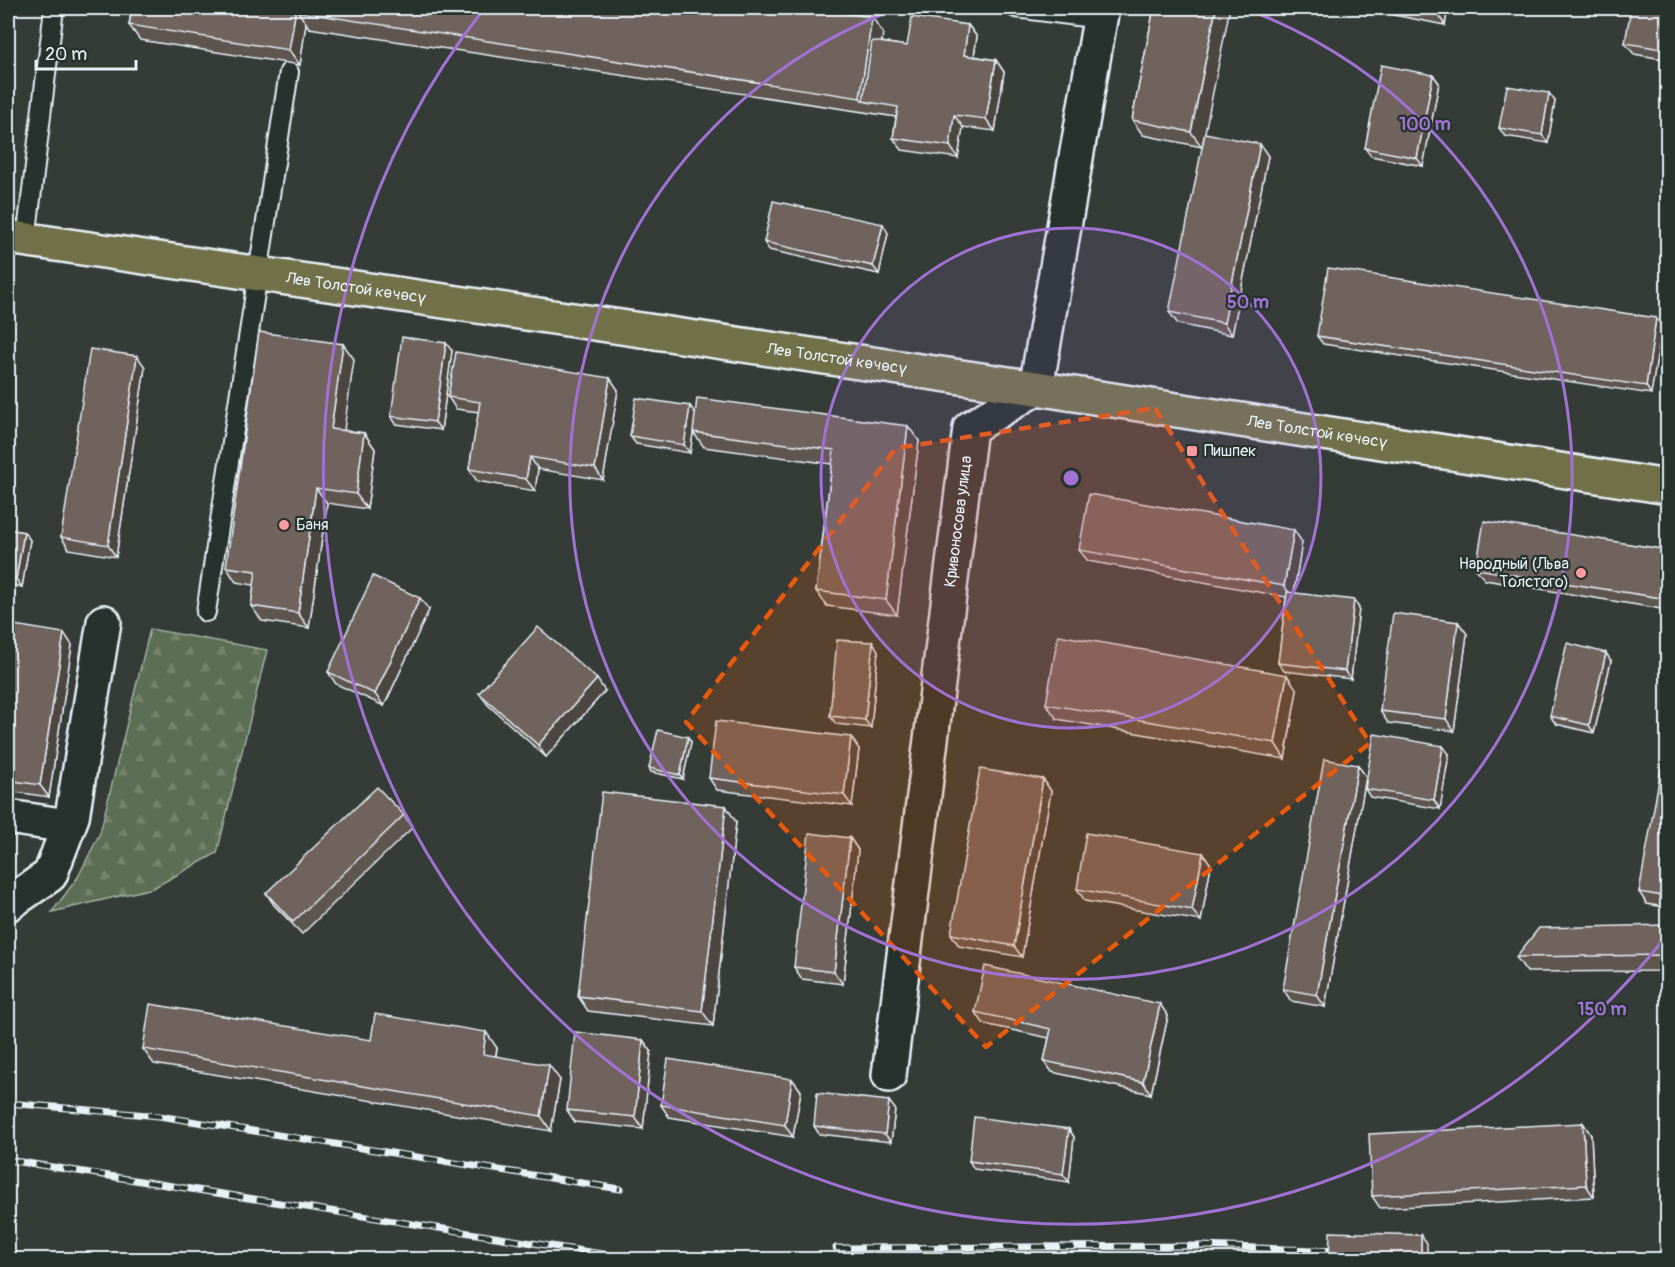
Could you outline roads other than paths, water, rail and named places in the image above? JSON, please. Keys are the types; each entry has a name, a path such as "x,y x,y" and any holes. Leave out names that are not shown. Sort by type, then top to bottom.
{"main road":[{"name":"Лев Толстой көчөсү","path":"17,238 1036,388 1668,487"}],"street":[{"path":"1036,388 1101,14"},
{"name":"Кривоносова улица","path":"890,1075 970,428 1036,388"},
{"path":"8,904 50,875 68,826 104,622"},
{"path":"8,817 68,826"}],"lane":[{"path":"17,238 54,8"},
{"path":"1016,8 1101,14"},
{"path":"206,612 260,274 289,72"}],"railway":[{"path":"8,1103 159,1116 620,1189"},
{"path":"8,1160 640,1260"},
{"path":"836,1248 1201,1246 1346,1251"}],"place":[{"name":"Пишпек","path":"1192,451"},
{"name":"Баня","path":"284,525"},
{"name":"Народный (Льва Толстого)","path":"1581,573"}]}
